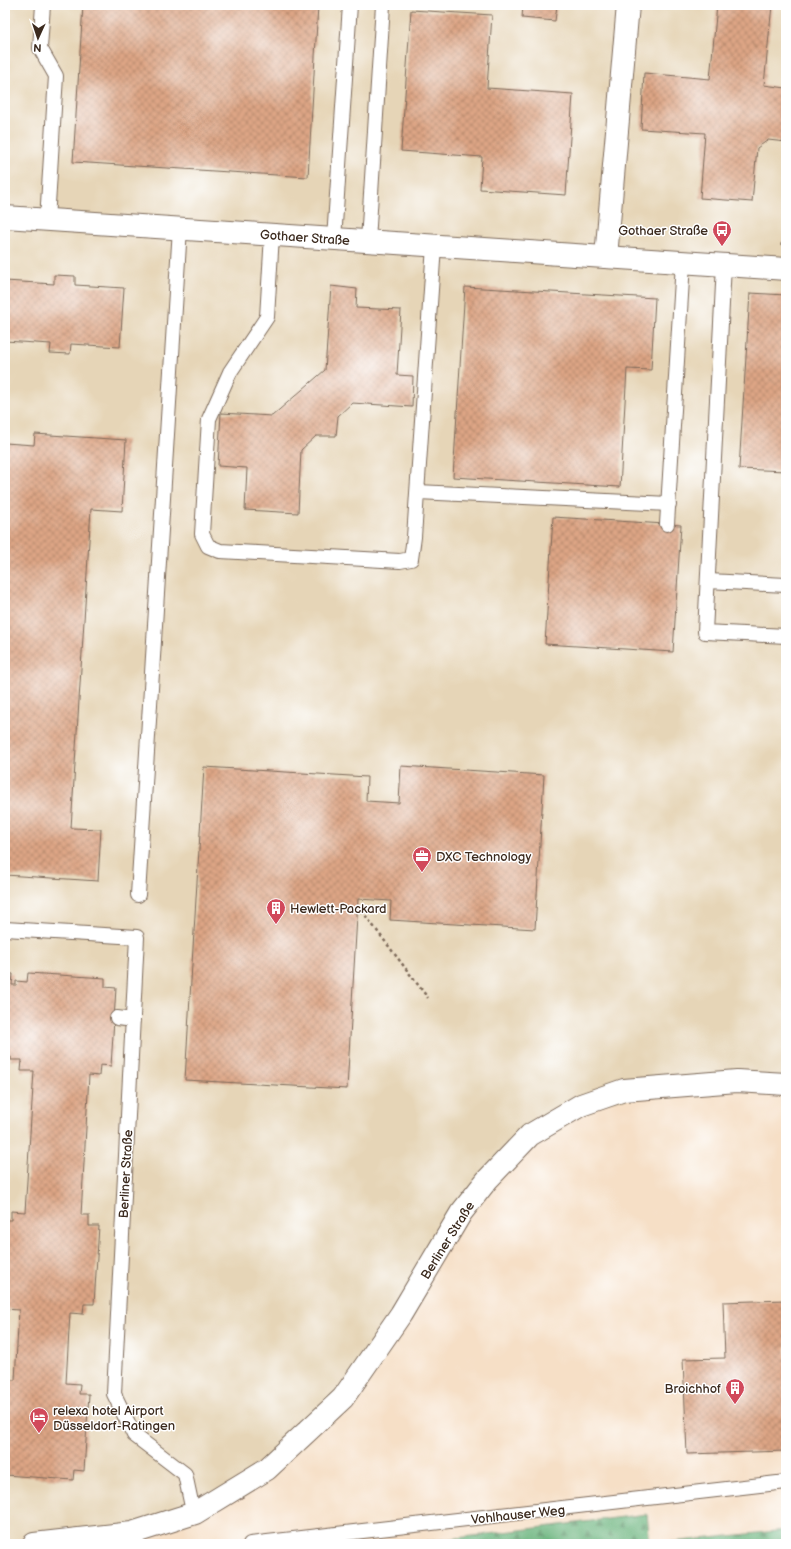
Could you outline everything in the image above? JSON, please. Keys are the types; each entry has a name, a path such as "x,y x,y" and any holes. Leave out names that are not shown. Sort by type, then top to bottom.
{"street":[{"path":"606,257 628,5"},
{"name":"Gothaer Straße","path":"5,217 786,269"},
{"name":"Berliner Straße","path":"34,1544 132,1533 195,1513 267,1469 343,1398 401,1314 461,1213 487,1180 530,1134 581,1105 624,1090 737,1081 786,1084"}],"lane":[{"path":"43,5 40,48 56,76 47,220"},
{"path":"334,239 350,5"},
{"path":"368,241 383,5"},
{"path":"138,895 180,228"},
{"path":"272,235 267,317 230,372 209,419 202,534 208,546 220,551 400,561 411,559 418,492 434,246"},
{"path":"667,524 684,262"},
{"path":"724,265 705,632 786,636"},
{"path":"418,492 669,504"},
{"path":"708,581 786,585"},
{"name":"Berliner Straße","path":"5,929 137,937 114,1394 134,1435 185,1474 195,1513"},
{"path":"116,1018 133,1020"},
{"name":"Vohlhauser Weg","path":"250,1544 786,1482"}],"path":[{"path":"362,911 428,998"}],"shaded area":[{"path":"5,5 786,5 786,1080 581,1105 487,1180 343,1398 195,1513 34,1544 5,1544"}],"green space":[{"path":"647,1514 650,1544 409,1544"},
{"path":"786,1530 786,1544 652,1544"}],"building":[{"path":"83,5 318,5 308,177 73,162"},
{"path":"523,5 557,5 555,21 522,18"},
{"path":"717,5 772,5 764,85 786,88 786,142 768,140 757,148 752,202 700,198 705,133 641,129 644,73 710,79"},
{"path":"411,10 492,15 487,88 573,94 566,195 480,189 482,157 401,151"},
{"path":"5,258 7,258 6,274 5,274"},
{"path":"54,275 75,276 75,285 124,288 120,347 71,344 70,354 50,353 51,344 5,341 5,281 54,284"},
{"path":"331,286 357,289 356,308 401,310 397,375 413,376 412,407 352,403 338,416 336,436 316,436 301,450 298,513 245,510 247,468 218,466 221,413 272,416 325,370"},
{"path":"465,287 655,298 651,370 627,369 620,487 453,477"},
{"path":"750,293 786,295 786,471 739,469"},
{"path":"35,434 126,440 122,511 91,509 71,828 101,829 98,881 5,875 5,443 34,445"},
{"path":"553,517 681,525 673,652 545,644"},
{"name":"Hewlett-Packard","path":"401,766 544,775 535,929 390,920 391,901 358,899 347,1089 185,1080 204,767 367,777 366,801 399,803"},
{"path":"5,973 13,974 12,985 16,985 16,981 27,982 28,973 105,978 105,987 116,988 111,1066 100,1065 99,1076 89,1075 81,1215 89,1215 89,1226 99,1226 94,1304 84,1304 83,1314 70,1313 66,1383 80,1384 79,1394 89,1394 84,1471 74,1470 73,1480 5,1475 5,1380 15,1380 19,1310 5,1309 5,1220 11,1220 11,1211 25,1212 34,1071 21,1071 22,1060 11,1060 11,1057 7,1056 5,1071"},
{"name":"Broichhof","path":"786,1300 786,1451 687,1454 683,1359 725,1358 723,1302"}],"place":[{"name":"Gothaer Straße","path":"722,247"},
{"name":"DXC Technology","path":"422,873"},
{"name":"Hewlett-Packard","path":"276,925"},
{"name":"Broichhof","path":"735,1405"},
{"name":"relexa hotel Airport Düsseldorf-Ratingen","path":"39,1434"}]}
